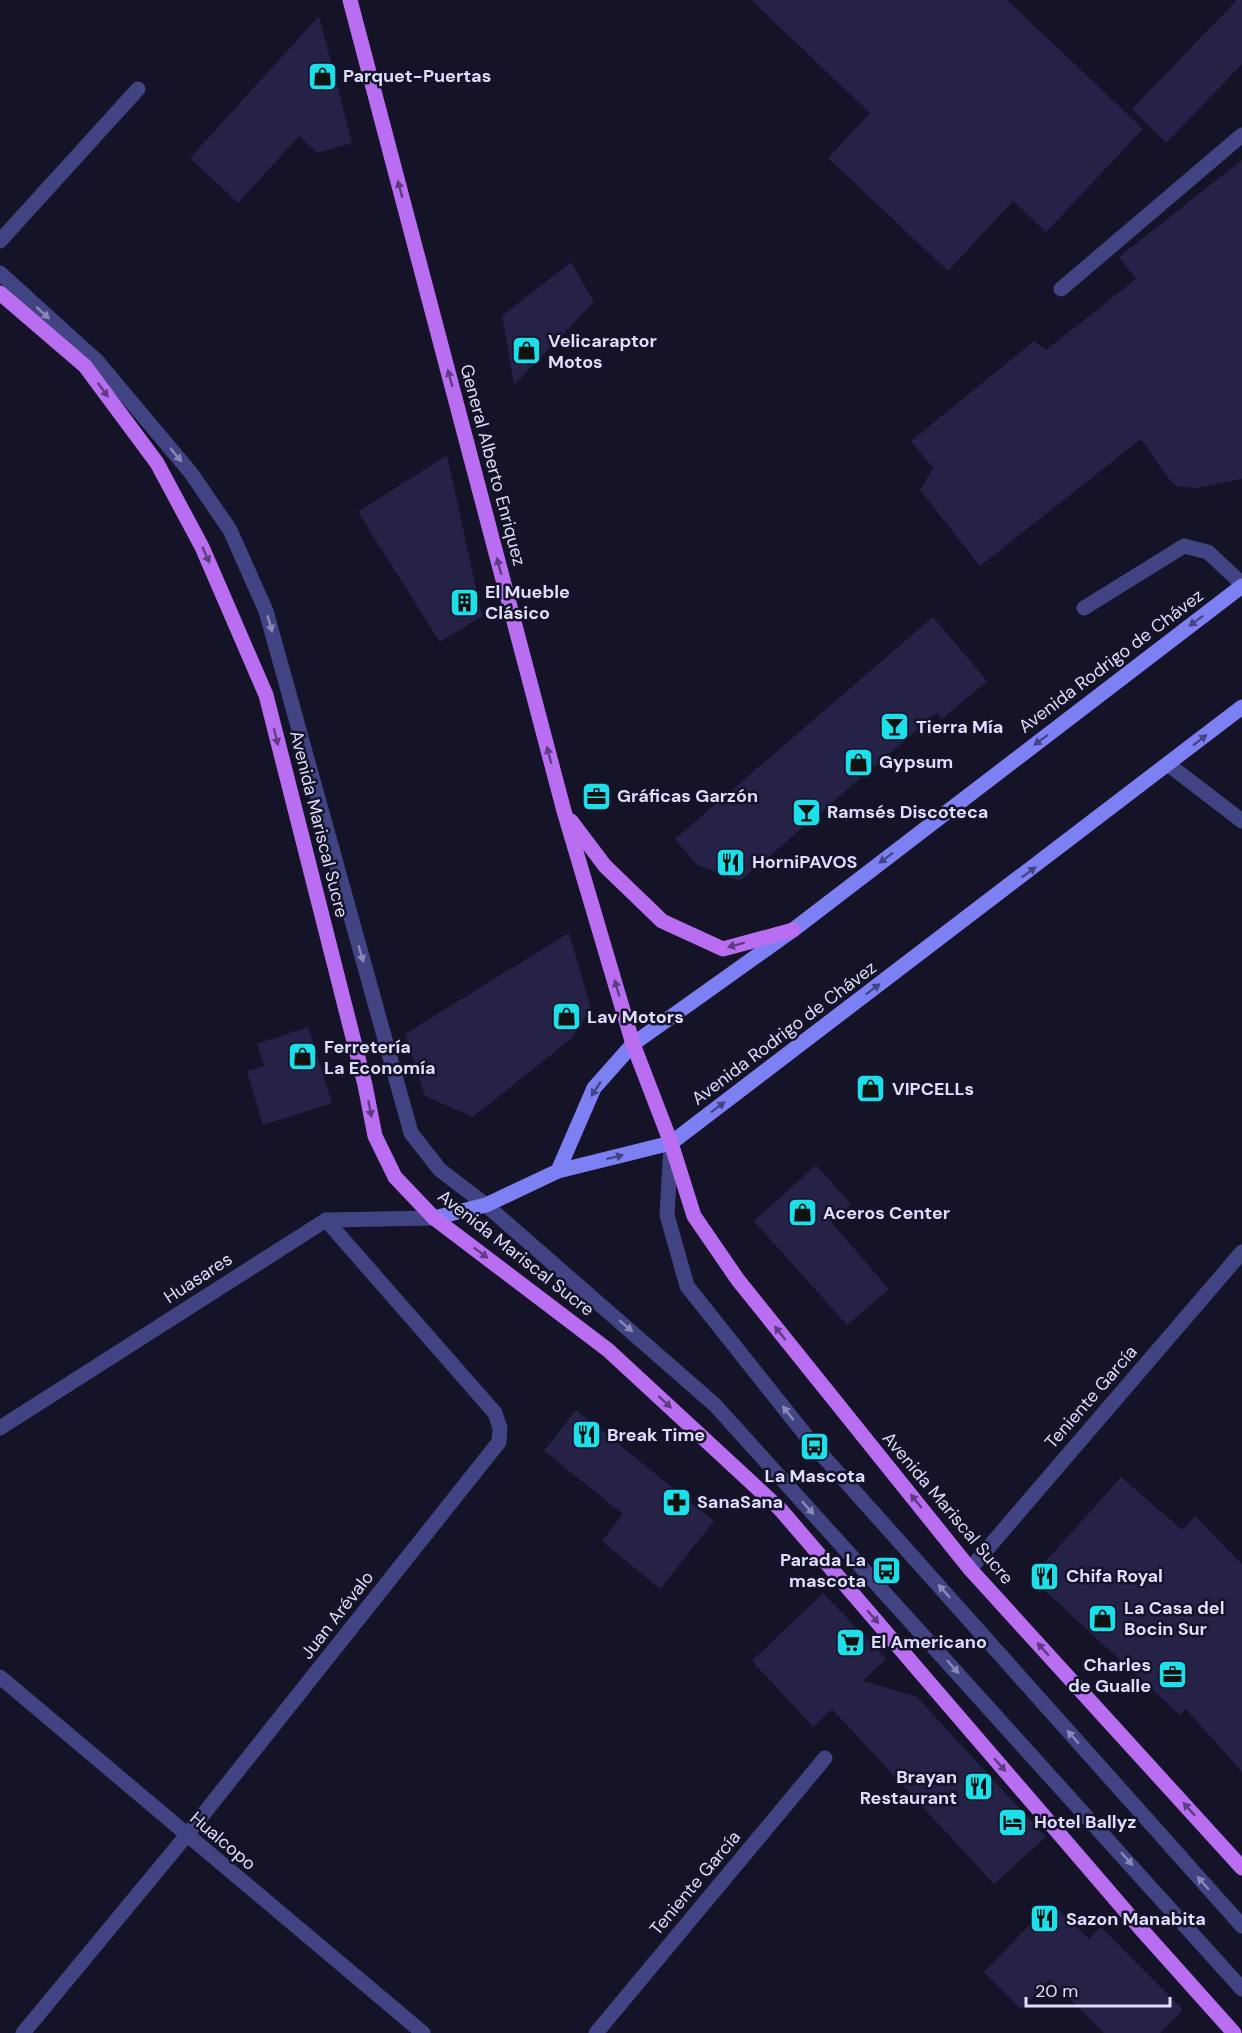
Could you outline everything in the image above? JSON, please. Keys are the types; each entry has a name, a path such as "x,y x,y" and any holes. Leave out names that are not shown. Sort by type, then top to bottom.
{"main road":[{"name":"General Alberto Enriquez","path":"350,0 564,811 633,1044 671,1143"},
{"name":"Avenida Mariscal Sucre","path":"0,293 85,366 157,463 202,547 266,695 365,1085 375,1136 395,1177 434,1218 608,1350 780,1509 1141,1929 1234,2033"},
{"name":"Avenida Rodrigo de Chávez","path":"558,1171 594,1088 633,1044 793,930 1242,585"},
{"name":"Avenida Rodrigo de Chávez","path":"434,1218 486,1205 558,1171 671,1143 1170,765 1242,707"},
{"path":"564,811 605,866 662,921 723,949 793,930"},
{"name":"Avenida Mariscal Sucre","path":"671,1143 694,1216 738,1280 970,1569 1242,1868"}],"street":[{"path":"0,241 138,89"},
{"path":"1061,289 1242,135"},
{"path":"0,273 97,361 191,473 230,530 266,610 411,1133 440,1170 486,1205 715,1405 1242,1989"},
{"path":"1084,608 1184,546 1208,552 1242,585"},
{"path":"1170,765 1242,821"},
{"path":"671,1143 667,1215 687,1286 814,1446 1242,1926"},
{"path":"326,1220 434,1218"},
{"name":"Huasares","path":"0,1428 326,1220"},
{"name":"Juan Arévalo","path":"23,2033 186,1836 499,1442 500,1428 495,1413 326,1220"},
{"name":"Teniente García","path":"970,1569 1242,1252"},
{"name":"Hualcopo","path":"0,1677 186,1836 423,2033"},
{"name":"Teniente García","path":"596,2033 825,1758"}],"building":[{"path":"751,0 1007,0 1143,129 1046,232 1013,201 948,271 828,158 870,113"},
{"path":"1237,0 1242,0 1242,64 1166,143 1132,109"},
{"path":"319,16 352,143 317,153 299,136 238,203 190,158"},
{"path":"1242,160 1242,479 1195,488 1177,486 1171,482 1141,439 980,566 920,490 933,468 911,441 1034,341 1046,350 1136,279 1119,257"},
{"name":"Velicaraptor Motos","path":"571,262 594,302 514,385 502,316"},
{"path":"447,455 482,616 440,642 358,512"},
{"path":"933,617 987,681 942,719 937,713 740,881 697,865 675,839"},
{"path":"569,933 591,1008 572,1038 473,1117 425,1096 405,1034"},
{"path":"308,1027 332,1103 263,1125 247,1071 264,1066 257,1044"},
{"path":"816,1165 851,1204 831,1222 889,1289 847,1325 754,1221"},
{"path":"576,1410 714,1521 660,1589 602,1541 623,1514 544,1451"},
{"path":"1121,1477 1182,1530 1195,1516 1242,1564 1242,1772 1186,1709 1180,1715 1031,1578"},
{"path":"823,1593 886,1659 863,1681 916,1696 1046,1837 994,1884 832,1709 813,1727 752,1661"},
{"path":"1051,1903 1089,1939 1101,1927 1183,2010 1160,2033 1104,2033 1050,1979 1021,2009 984,1972"}],"place":[{"name":"Parquet-Puertas","path":"322,76"},
{"name":"Velicaraptor Motos","path":"527,351"},
{"name":"El Mueble Clásico","path":"464,602"},
{"name":"Tierra Mía","path":"895,727"},
{"name":"Gypsum","path":"858,762"},
{"name":"Gráficas Garzón","path":"596,796"},
{"name":"Ramsés Discoteca","path":"806,812"},
{"name":"HorniPAVOS","path":"731,862"},
{"name":"Lav Motors","path":"566,1017"},
{"name":"Ferretería La Economía","path":"303,1057"},
{"name":"VIPCELLs","path":"871,1089"},
{"name":"Aceros Center","path":"802,1213"},
{"name":"Break Time","path":"586,1435"},
{"name":"La Mascota","path":"815,1447"},
{"name":"SanaSana","path":"676,1502"},
{"name":"Parada La mascota","path":"887,1570"},
{"name":"Chifa Royal","path":"1045,1576"},
{"name":"La Casa del Bocin Sur","path":"1103,1618"},
{"name":"El Americano","path":"850,1642"},
{"name":"Charles de Gualle","path":"1172,1675"},
{"name":"Brayan Restaurant","path":"978,1787"},
{"name":"Hotel Ballyz","path":"1013,1822"},
{"name":"Sazon Manabita","path":"1045,1919"}]}
